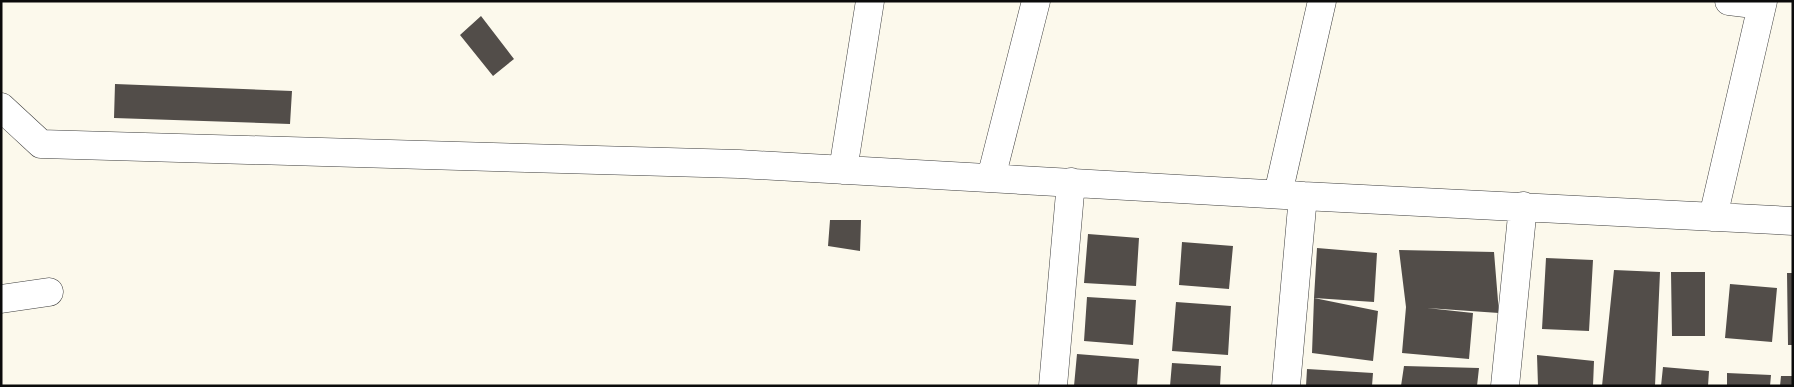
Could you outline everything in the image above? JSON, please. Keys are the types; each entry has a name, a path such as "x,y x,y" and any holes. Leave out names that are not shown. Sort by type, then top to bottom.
{"street":[{"path":"843,170 870,1"},
{"path":"991,178 1036,1"},
{"path":"1286,386 1290,195 1322,1"},
{"path":"1713,217 1762,3 1729,1"},
{"path":"1,107 41,144 729,164 1793,221"},
{"path":"1053,386 1071,182"},
{"path":"1504,386 1523,206"},
{"path":"1,299 49,292"}],"building":[{"path":"481,16 514,59 493,76 460,35"},
{"path":"115,84 292,91 290,124 114,118"},
{"path":"830,220 861,220 860,251 828,246"},
{"path":"1088,234 1139,238 1136,286 1084,283"},
{"path":"1182,242 1233,246 1229,289 1179,285"},
{"path":"1317,248 1377,253 1374,302 1314,298"},
{"path":"1399,250 1494,252 1499,313 1427,308 1473,313 1469,359 1402,353 1406,307"},
{"path":"1546,258 1593,260 1589,331 1542,329"},
{"path":"1614,270 1660,272 1655,386 1602,386"},
{"path":"1671,272 1705,272 1705,336 1672,336"},
{"path":"1787,273 1793,273 1793,345 1788,345"},
{"path":"1730,284 1777,288 1772,342 1725,338"},
{"path":"1087,297 1136,300 1133,345 1084,341"},
{"path":"1314,298 1378,311 1373,361 1312,353"},
{"path":"1176,302 1231,306 1228,355 1172,351"},
{"path":"1077,354 1139,359 1137,386 1074,386"},
{"path":"1537,355 1594,361 1593,386 1538,386"},
{"path":"1172,363 1221,366 1220,386 1170,386"},
{"path":"1404,366 1479,368 1477,386 1401,386"},
{"path":"1663,367 1709,371 1708,386 1661,386"},
{"path":"1307,369 1373,373 1372,386 1306,386"},
{"path":"1727,373 1771,375 1770,386 1727,386"},
{"path":"1781,376 1793,376 1793,386 1780,386"}]}
